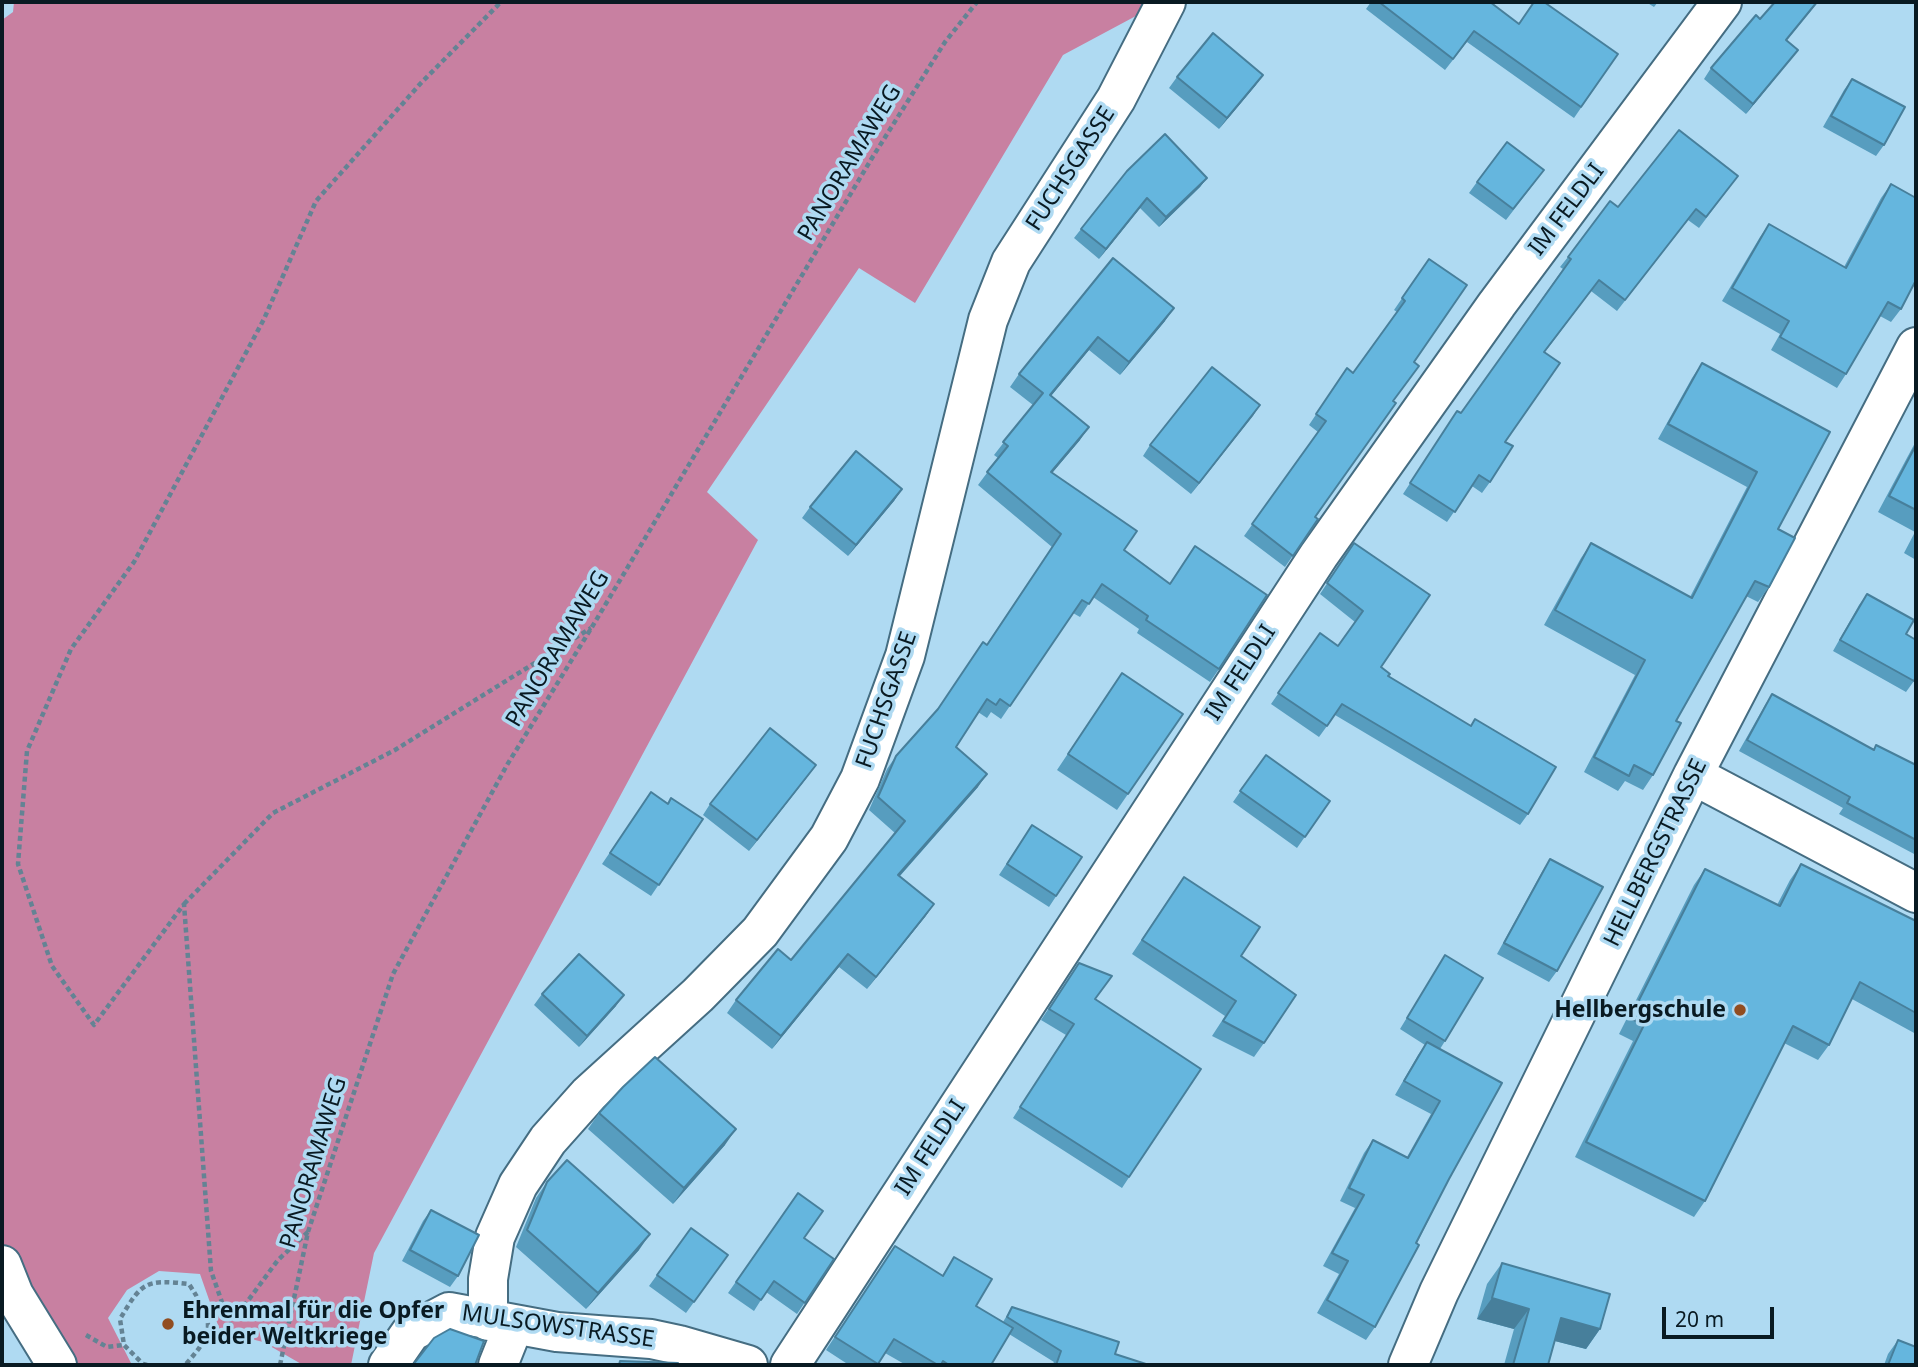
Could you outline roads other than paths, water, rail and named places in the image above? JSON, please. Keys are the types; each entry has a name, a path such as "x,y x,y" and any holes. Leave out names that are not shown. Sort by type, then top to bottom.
{"street":[{"name":"FUCHSGASSE","path":"498,1365 501,1323 488,1279 495,1237 517,1185 540,1151 589,1094 698,995 760,932 829,838 860,779 905,656 988,320 1011,261 1116,99 1166,2"},
{"name":"IM FELDLI","path":"790,1365 1319,555 1497,304 1722,2"},
{"name":"HELLBERGSTRASSE","path":"1408,1365 1440,1292 1693,775 1916,347"},
{"path":"1693,775 1916,893"},
{"path":"2,1265 14,1295 57,1365"},
{"name":"MULSOWSTRASSE","path":"388,1365 411,1332 449,1312 557,1332 651,1339 748,1365"}],"place":[{"name":"Hellbergschule","path":"1740,1010"},
{"name":"Ehrenmal für die Opfer beider Weltkriege","path":"168,1324"}]}
